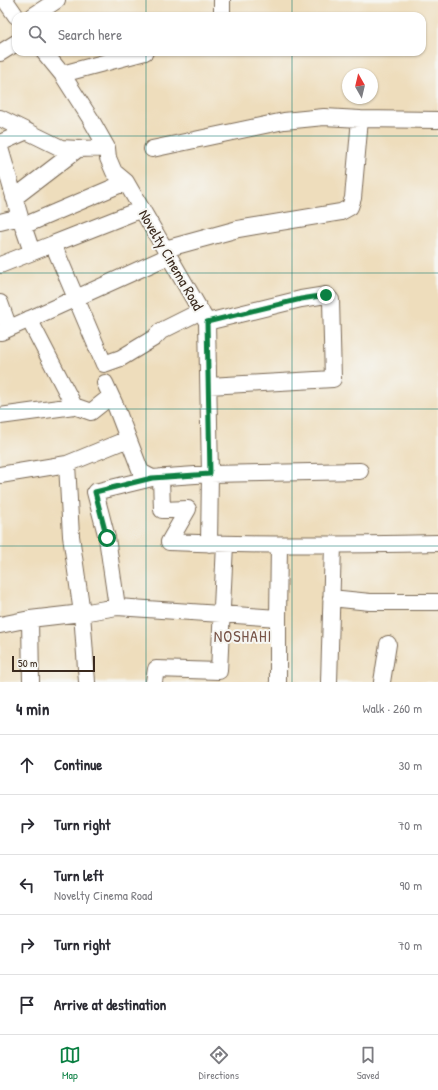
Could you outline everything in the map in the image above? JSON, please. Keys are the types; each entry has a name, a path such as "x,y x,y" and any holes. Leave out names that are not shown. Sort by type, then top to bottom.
{"street":[{"path":"5,0 13,12"},
{"path":"40,12 57,0"},
{"path":"222,0 222,12"},
{"path":"0,53 12,46"},
{"name":"Novelty Cinema Road","path":"47,56 62,74 90,118 106,148 108,158 114,172 126,182 204,317 209,386 209,544"},
{"path":"62,74 130,56"},
{"path":"152,149 284,121 324,117 438,120"},
{"path":"0,118 61,148 78,150 106,148"},
{"path":"0,303 5,330 76,298 167,252 238,229 341,212 350,207 353,198 360,119"},
{"path":"0,143 27,131"},
{"path":"0,148 21,222 32,252"},
{"path":"14,198 78,150"},
{"path":"0,222 21,222 126,182"},
{"path":"0,264 142,209"},
{"path":"54,244 104,364 121,358 154,338 161,331 204,317 326,295 331,300 333,379 209,386"},
{"path":"29,319 74,406"},
{"path":"0,416 74,406 91,412 108,390 141,472 157,478"},
{"path":"0,475 67,464 128,439"},
{"path":"67,464 71,536 82,613 87,682"},
{"path":"117,607 107,538 95,492 157,478 210,474 360,471"},
{"path":"157,478 162,510 188,509 169,542 333,546 438,543"},
{"path":"154,682 156,669 219,671 225,544"},
{"path":"278,682 279,545"},
{"path":"329,682 333,546"},
{"path":"331,598 370,602 438,602"},
{"path":"0,625 30,619 117,607 278,618"},
{"path":"30,619 31,682"},
{"path":"382,682 388,644"}],"district":[{"name":"NOSHAHI","path":"243,636"}],"route":[{"path":"107,538 95,492 152,478 210,474 207,322 301,299 326,295"}]}
